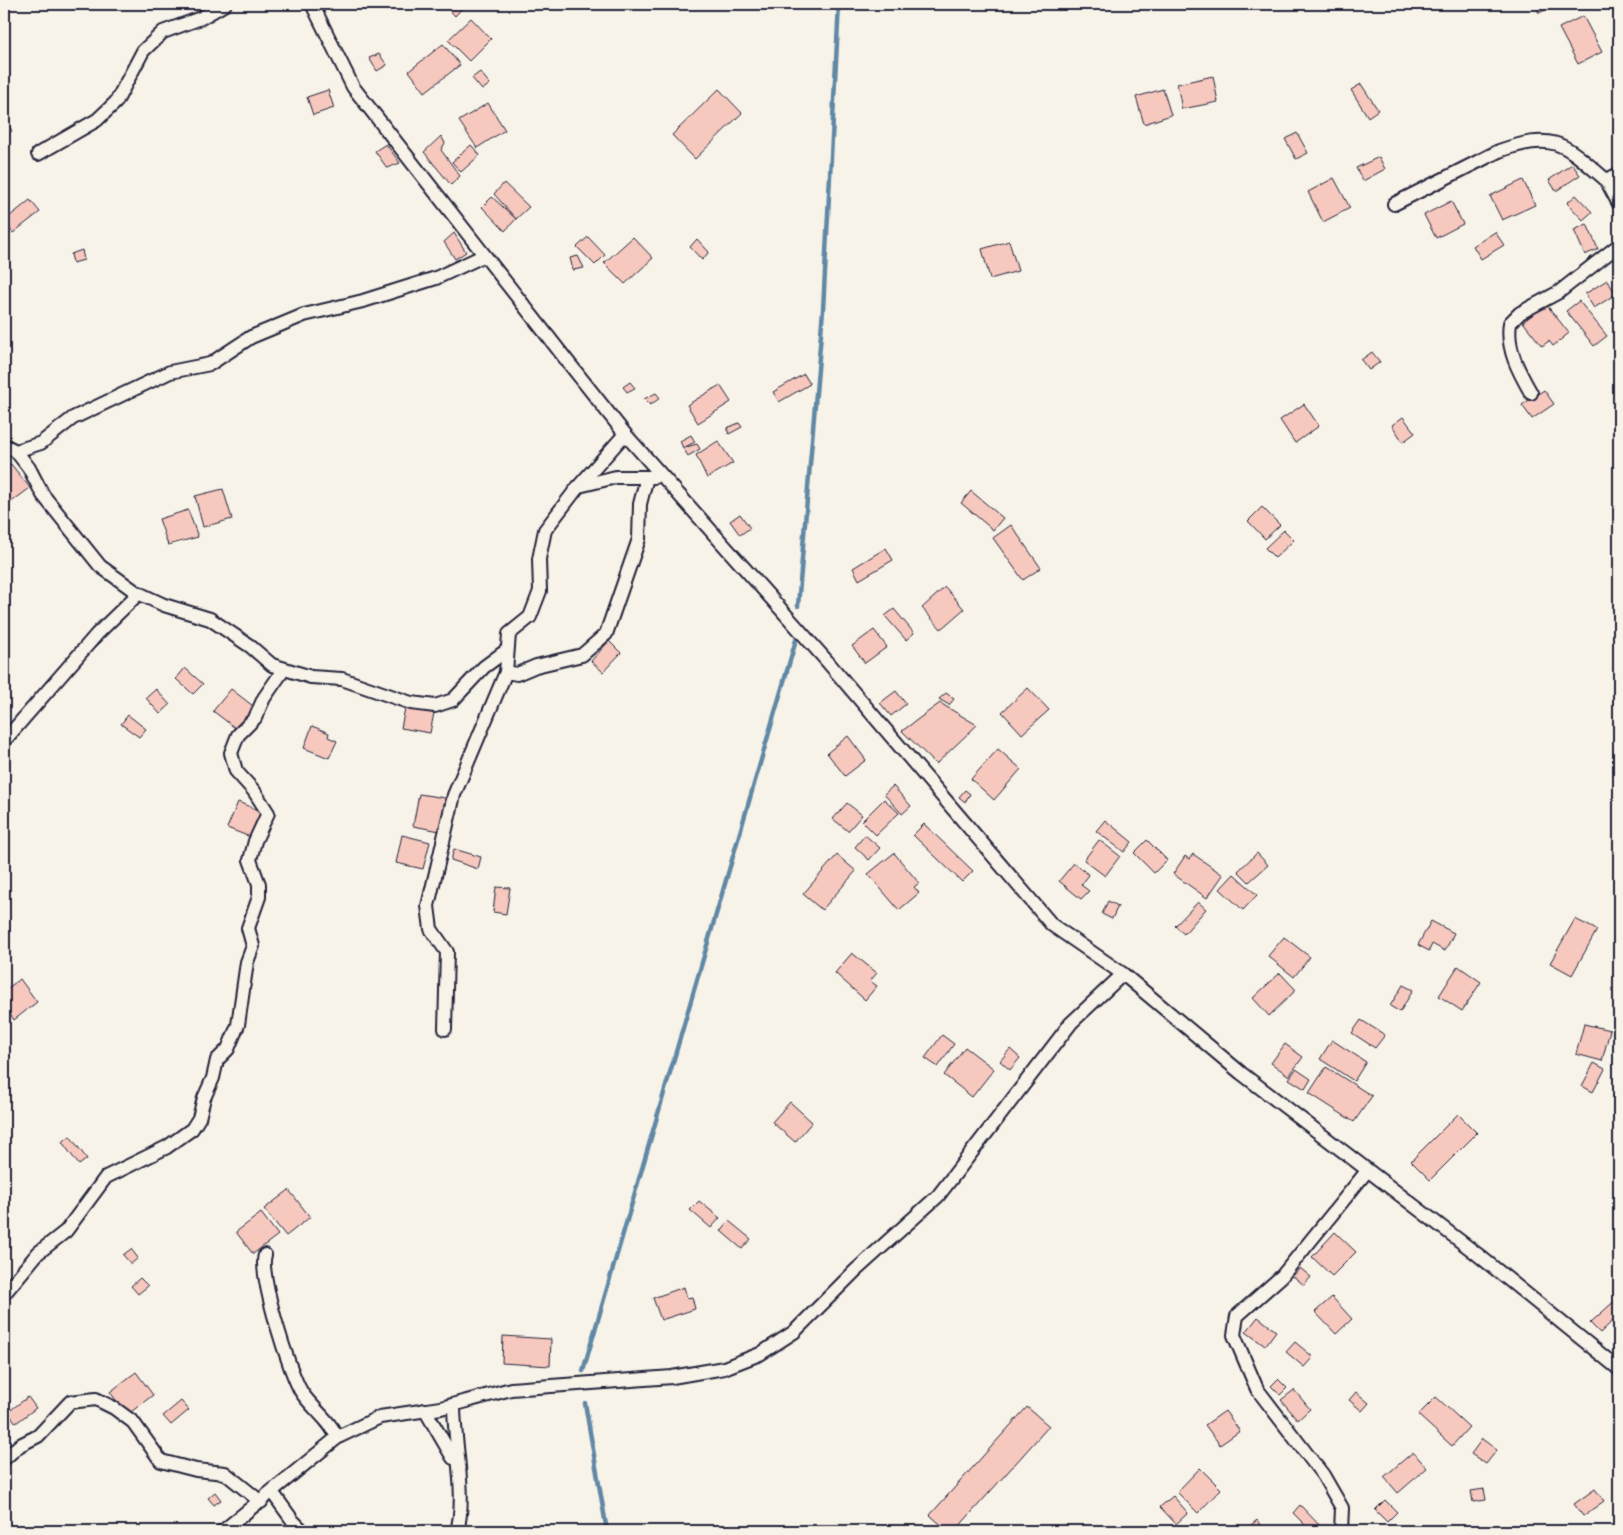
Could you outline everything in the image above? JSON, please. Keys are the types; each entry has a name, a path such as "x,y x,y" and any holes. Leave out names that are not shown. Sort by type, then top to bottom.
{"street":[{"path":"38,154 97,120 116,102 143,51 163,32 201,18 224,4"},
{"path":"312,4 353,87 625,434 826,660 1052,925 1123,974 1240,1073 1477,1254 1619,1369"},
{"path":"1394,204 1499,151 1516,145 1546,141 1566,146 1606,180 1619,204"},
{"path":"1606,180 1619,174"},
{"path":"1531,393 1518,370 1511,347 1510,323 1520,313 1559,292 1619,245"},
{"path":"16,451 41,443 73,418 170,372 210,364 251,337 304,315 363,301 436,278 484,256"},
{"path":"445,1029 447,952 431,929 428,906 454,795 506,672 509,634 530,617 540,590 540,559 545,530 578,487 625,434"},
{"path":"4,445 16,451 29,468 43,495 100,566 139,593 164,605 210,620 250,646 272,664 284,669 311,677 342,679 412,703 435,706 453,700 484,667 507,650"},
{"path":"578,487 616,477 663,477"},
{"path":"506,672 517,674 536,666 582,655 606,634 639,539 640,504 648,477"},
{"path":"4,741 97,634 139,593"},
{"path":"4,1294 38,1253 66,1230 106,1177 167,1148 192,1129 199,1118 204,1098 213,1078 217,1060 228,1048 238,1026 247,962 254,946 248,928 259,897 259,884 250,860 255,841 268,813 254,791 236,771 231,753 238,735 255,718 264,698 284,669"},
{"path":"223,1531 261,1502 337,1438 380,1417 454,1405 511,1389 672,1377 724,1368 760,1354 794,1332 855,1271 938,1196 1071,1023 1123,974"},
{"path":"1341,1531 1342,1508 1323,1475 1257,1389 1234,1334 1237,1316 1282,1276 1367,1171"},
{"path":"265,1255 262,1262 265,1282 291,1372 302,1392 318,1414 334,1428 337,1438"},
{"path":"4,1459 20,1445 38,1436 70,1402 96,1399 114,1408 133,1422 161,1462 196,1470 225,1473 261,1502"},
{"path":"454,1405 462,1514 457,1531"},
{"path":"425,1410 457,1466"},
{"path":"272,1492 292,1522 303,1531"}],"building":[{"path":"444,4 466,4 455,16"},
{"path":"1535,4 1558,4 1539,13"},
{"path":"1583,16 1602,52 1578,64 1559,28"},
{"path":"471,18 491,39 469,61 448,40"},
{"path":"443,44 460,65 425,92 409,71"},
{"path":"379,54 387,65 377,71 369,58"},
{"path":"480,72 490,84 482,90 472,78"},
{"path":"1213,76 1218,102 1182,109 1177,84"},
{"path":"1361,84 1378,110 1368,117 1351,90"},
{"path":"719,89 742,113 695,159 672,135"},
{"path":"1163,89 1171,115 1144,124 1136,97"},
{"path":"328,90 334,108 313,115 307,97"},
{"path":"488,103 505,130 477,148 459,121"},
{"path":"4,116 12,131 4,136"},
{"path":"1297,133 1308,153 1296,159 1285,139"},
{"path":"441,136 445,143 441,150 460,176 451,185 424,152"},
{"path":"386,144 400,163 387,168 375,151"},
{"path":"471,145 480,155 461,172 452,162"},
{"path":"1379,157 1385,169 1363,181 1356,168"},
{"path":"1572,164 1580,175 1556,191 1549,180"},
{"path":"1334,178 1350,208 1323,222 1308,192"},
{"path":"1523,180 1535,205 1502,220 1490,196"},
{"path":"504,183 529,207 516,219 494,194"},
{"path":"1576,195 1592,212 1583,220 1567,203"},
{"path":"492,197 516,219 505,231 482,207"},
{"path":"30,200 40,212 13,233 4,221"},
{"path":"1451,201 1463,224 1436,238 1424,215"},
{"path":"1587,224 1598,249 1585,255 1574,230"},
{"path":"1495,232 1504,245 1481,259 1473,246"},
{"path":"454,233 466,252 455,259 444,242"},
{"path":"588,237 605,255 595,265 577,247"},
{"path":"633,237 653,258 625,284 604,263"},
{"path":"697,239 709,252 702,260 690,247"},
{"path":"1009,241 1018,271 990,279 982,249"},
{"path":"82,250 84,260 73,263 71,254"},
{"path":"578,256 584,268 573,270 570,258"},
{"path":"1607,280 1616,294 1594,308 1585,294"},
{"path":"1579,301 1607,336 1594,346 1566,311"},
{"path":"1546,304 1569,333 1553,346 1549,341 1542,346 1523,322"},
{"path":"1372,352 1380,362 1369,370 1361,360"},
{"path":"804,374 810,384 779,402 773,392"},
{"path":"630,382 635,388 627,392 623,387"},
{"path":"720,385 731,402 698,423 687,405"},
{"path":"1544,390 1554,404 1532,419 1522,405"},
{"path":"656,393 660,398 650,405 644,399"},
{"path":"1304,404 1319,426 1295,443 1280,420"},
{"path":"1403,417 1415,433 1403,442 1392,425"},
{"path":"739,423 742,427 729,434 727,428"},
{"path":"691,435 695,442 683,448 680,441"},
{"path":"718,441 733,463 707,478 696,455"},
{"path":"697,444 700,449 688,456 683,448"},
{"path":"11,464 30,488 10,503 4,495 4,469"},
{"path":"223,489 232,519 203,527 195,496"},
{"path":"971,491 1003,518 993,530 961,503"},
{"path":"1262,507 1280,525 1265,539 1248,521"},
{"path":"188,510 198,537 168,545 159,519"},
{"path":"740,514 750,528 740,535 730,521"},
{"path":"1011,525 1041,568 1023,580 993,538"},
{"path":"1284,530 1294,540 1275,558 1265,548"},
{"path":"886,548 893,560 859,580 853,568"},
{"path":"945,587 964,609 941,629 922,608"},
{"path":"894,609 914,633 906,640 885,616"},
{"path":"874,630 887,647 865,663 852,646"},
{"path":"609,641 621,653 603,672 591,661"},
{"path":"185,668 203,684 193,694 176,679"},
{"path":"1028,688 1049,710 1022,734 1002,712"},
{"path":"156,689 170,705 160,714 146,698"},
{"path":"231,689 257,709 239,731 213,711"},
{"path":"896,691 906,704 891,716 880,703"},
{"path":"946,693 954,699 949,705 939,699"},
{"path":"940,703 977,725 936,764 902,731"},
{"path":"405,708 434,713 430,733 401,728"},
{"path":"128,715 146,729 139,737 121,724"},
{"path":"312,726 329,733 328,737 337,741 329,758 304,748"},
{"path":"848,736 866,760 845,776 827,753"},
{"path":"998,749 1021,769 994,800 971,779"},
{"path":"893,786 911,806 902,814 884,794"},
{"path":"965,790 970,794 965,802 959,797"},
{"path":"419,794 445,798 440,831 413,826"},
{"path":"884,799 899,813 876,835 862,821"},
{"path":"238,802 263,812 253,838 227,828"},
{"path":"847,803 862,815 848,831 833,819"},
{"path":"1105,820 1132,842 1124,852 1096,831"},
{"path":"924,824 973,871 962,882 913,835"},
{"path":"402,835 430,842 423,869 396,863"},
{"path":"865,835 880,848 869,860 855,847"},
{"path":"1099,840 1120,856 1105,876 1084,860"},
{"path":"1147,840 1167,860 1154,873 1134,853"},
{"path":"454,849 481,857 478,869 451,860"},
{"path":"894,853 919,883 914,887 919,893 899,910 868,874"},
{"path":"1257,853 1268,865 1249,882 1238,871"},
{"path":"1193,854 1223,875 1207,898 1173,874 1185,856 1189,859"},
{"path":"837,855 856,871 822,910 803,894"},
{"path":"1074,863 1089,875 1081,885 1089,891 1081,899 1059,881"},
{"path":"1234,874 1257,895 1243,910 1220,889"},
{"path":"496,887 510,888 506,914 493,912"},
{"path":"1108,901 1118,906 1112,919 1102,914"},
{"path":"1198,902 1206,909 1184,934 1175,926"},
{"path":"1575,919 1597,930 1572,975 1550,963"},
{"path":"1431,921 1454,933 1445,951 1432,944 1429,951 1418,945"},
{"path":"1284,937 1310,957 1294,977 1268,956"},
{"path":"852,953 877,973 870,981 877,986 865,1000 835,973"},
{"path":"1458,966 1481,982 1462,1011 1439,996"},
{"path":"1280,973 1296,990 1269,1016 1253,998"},
{"path":"20,979 37,1002 14,1020 4,1006 4,991"},
{"path":"1403,985 1413,990 1400,1012 1390,1006"},
{"path":"1361,1020 1385,1035 1375,1048 1352,1033"},
{"path":"1584,1024 1610,1030 1602,1061 1576,1054"},
{"path":"942,1035 954,1044 938,1067 925,1058"},
{"path":"1332,1040 1366,1062 1354,1081 1320,1059"},
{"path":"1285,1044 1303,1057 1289,1076 1271,1063"},
{"path":"965,1047 994,1069 972,1097 944,1075"},
{"path":"1010,1049 1020,1058 1010,1070 1000,1061"},
{"path":"1594,1063 1605,1069 1593,1092 1582,1086"},
{"path":"1326,1067 1372,1096 1354,1122 1309,1093"},
{"path":"1296,1069 1311,1079 1305,1089 1289,1079"},
{"path":"790,1102 812,1122 795,1142 772,1122"},
{"path":"1458,1114 1477,1133 1430,1180 1411,1161"},
{"path":"70,1136 87,1159 79,1165 62,1142"},
{"path":"289,1190 310,1217 286,1236 264,1209"},
{"path":"699,1201 720,1218 711,1228 690,1210"},
{"path":"261,1213 278,1235 253,1254 236,1232"},
{"path":"729,1221 751,1239 742,1249 721,1231"},
{"path":"1335,1232 1356,1252 1332,1276 1312,1257"},
{"path":"131,1249 138,1258 131,1264 123,1255"},
{"path":"1300,1268 1311,1277 1304,1285 1293,1276"},
{"path":"140,1278 148,1286 138,1294 131,1286"},
{"path":"684,1287 687,1298 692,1297 695,1309 661,1320 653,1298"},
{"path":"1332,1297 1352,1319 1336,1334 1315,1312"},
{"path":"1619,1297 1619,1315 1600,1333 1590,1323"},
{"path":"1258,1317 1276,1331 1265,1346 1246,1332"},
{"path":"503,1336 551,1339 550,1366 502,1363"},
{"path":"1295,1342 1313,1357 1304,1367 1286,1352"},
{"path":"136,1372 153,1395 127,1415 110,1392"},
{"path":"1278,1379 1287,1388 1280,1395 1271,1386"},
{"path":"1294,1390 1310,1409 1298,1420 1281,1400"},
{"path":"1356,1392 1369,1403 1362,1411 1349,1400"},
{"path":"28,1397 36,1408 16,1423 8,1412"},
{"path":"1436,1397 1469,1427 1452,1446 1418,1415"},
{"path":"181,1401 189,1410 171,1425 163,1416"},
{"path":"1027,1407 1049,1426 955,1531 948,1531 930,1515"},
{"path":"1225,1411 1240,1431 1220,1445 1205,1425"},
{"path":"1482,1439 1497,1450 1486,1464 1471,1454"},
{"path":"1413,1452 1427,1468 1398,1493 1384,1477"},
{"path":"1200,1468 1221,1489 1198,1513 1177,1492"},
{"path":"1484,1489 1486,1500 1473,1502 1471,1491"},
{"path":"1595,1489 1604,1501 1583,1516 1574,1504"},
{"path":"215,1492 221,1500 214,1505 208,1498"},
{"path":"1173,1496 1188,1513 1176,1524 1160,1507"},
{"path":"1385,1500 1397,1512 1387,1522 1375,1510"},
{"path":"1300,1505 1323,1529 1321,1531 1311,1531 1293,1513"},
{"path":"1257,1520 1266,1531 1244,1531"},
{"path":"526,1524 528,1531 497,1531"}],"waterway":[{"path":"798,606 823,310 839,4"},
{"path":"583,1371 796,640"},
{"path":"585,1403 607,1531"}]}
